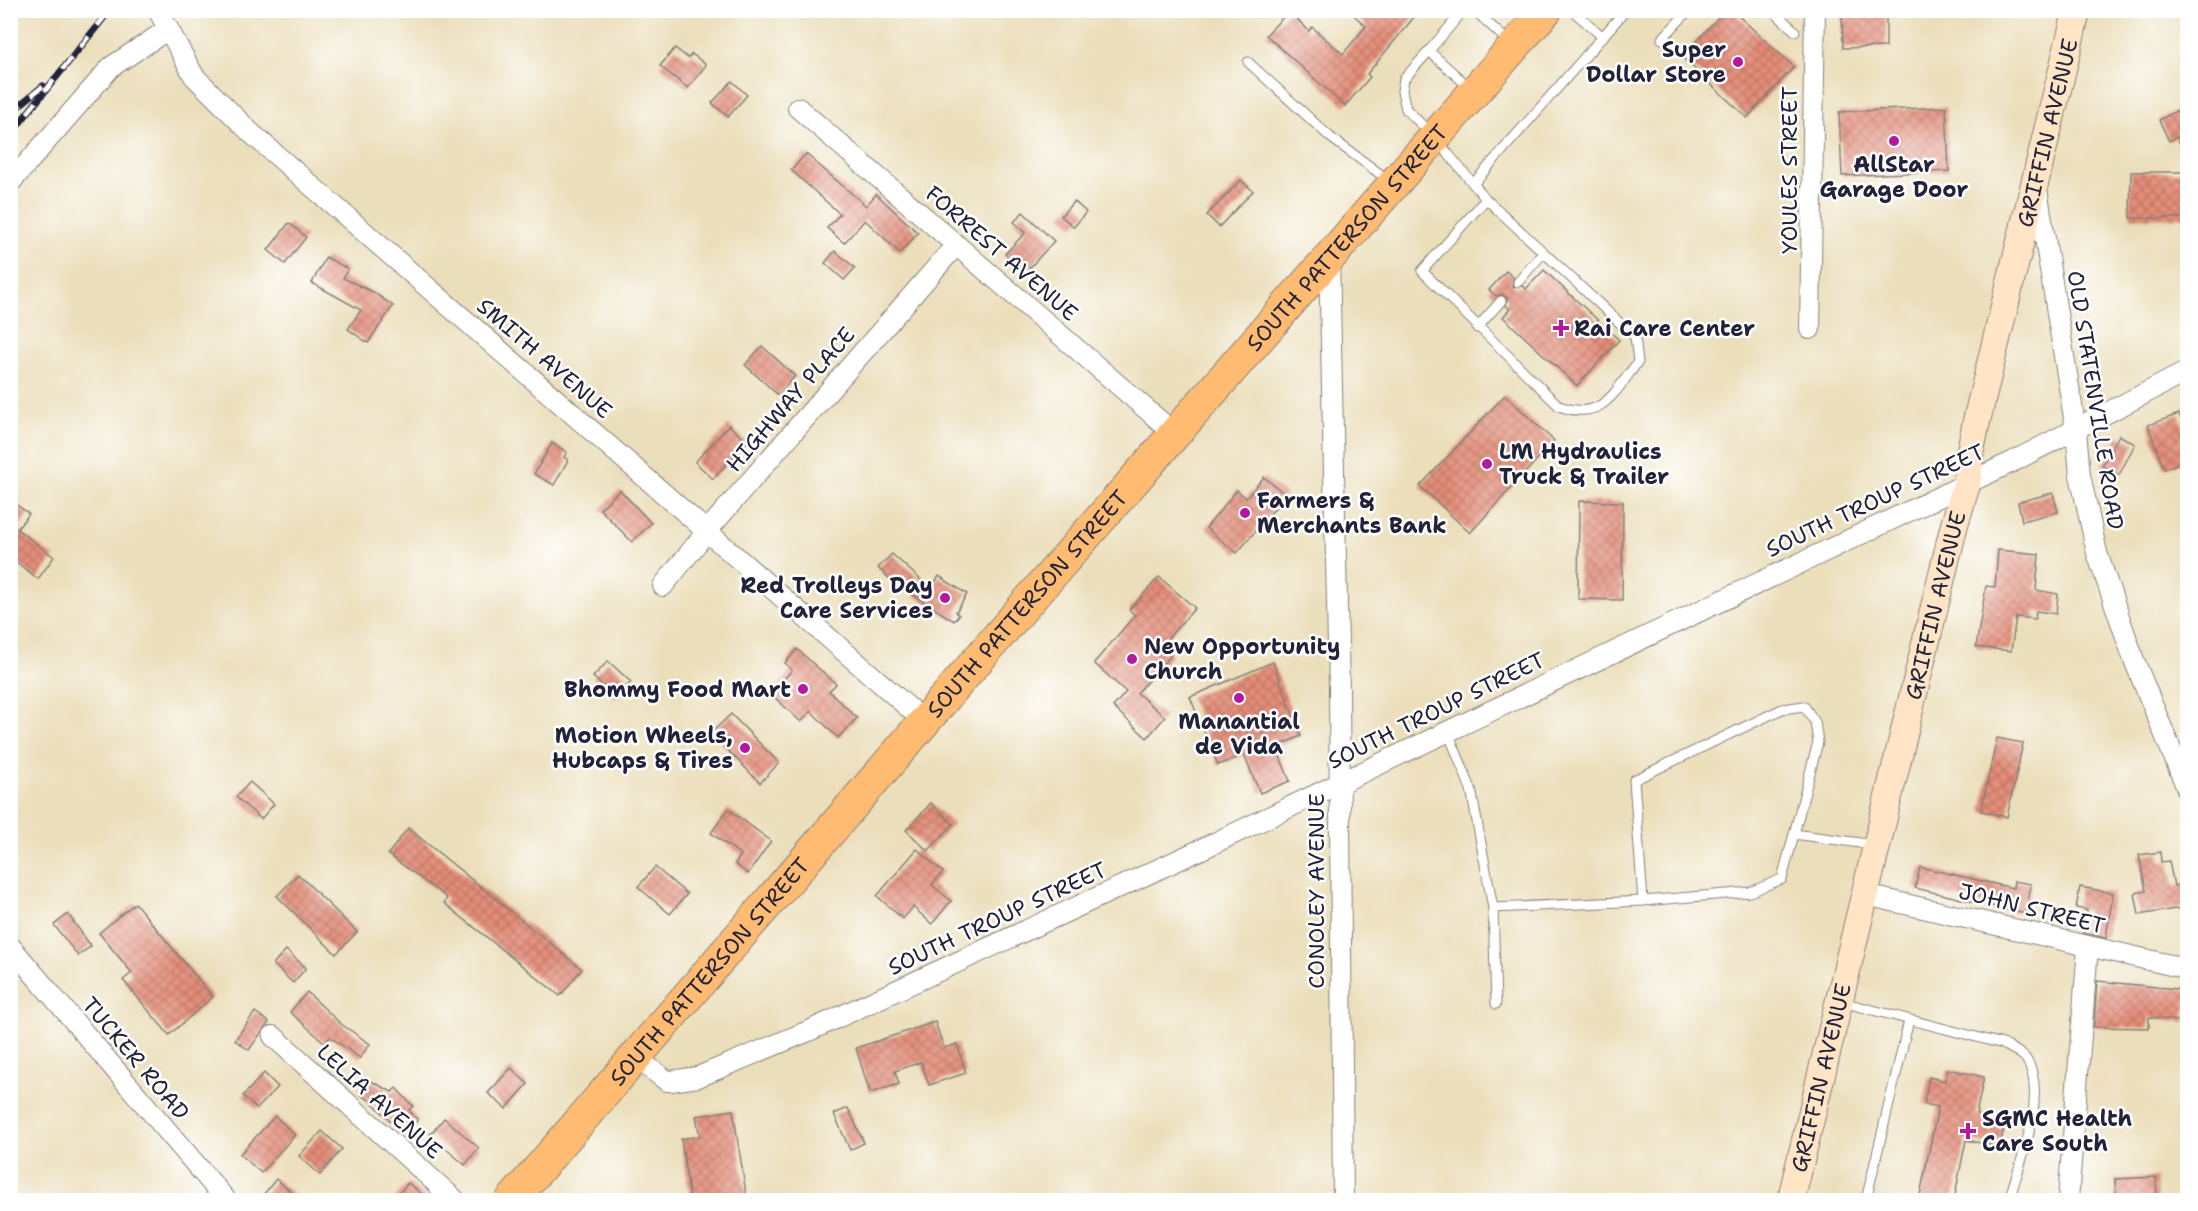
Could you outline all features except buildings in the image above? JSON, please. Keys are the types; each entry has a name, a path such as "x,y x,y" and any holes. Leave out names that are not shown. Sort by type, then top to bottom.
{"main road":[{"name":"SOUTH PATTERSON STREET","path":"512,1200 1546,10"},
{"name":"GRIFFIN AVENUE","path":"1791,1200 1954,526 1967,483 1972,441 2077,10"}],"street":[{"name":"SMITH AVENUE","path":"158,10 194,76 258,141 925,722"},
{"name":"YOULES STREET","path":"1810,329 1815,10"},
{"path":"10,183 111,67 167,30"},
{"name":"FORREST AVENUE","path":"798,108 1176,434"},
{"name":"OLD STATENVILLE ROAD","path":"2036,180 2076,430 2080,475 2097,553 2133,660 2187,791"},
{"name":"HIGHWAY PLACE","path":"663,586 707,531 956,245"},
{"name":"CONOLEY AVENUE","path":"1329,258 1335,425 1343,1200"},
{"name":"SOUTH TROUP STREET","path":"635,1057 667,1081 698,1077 889,995 1448,732 1967,483 2076,430 2187,371"},
{"name":"JOHN STREET","path":"1866,895 2187,969"},
{"name":"TUCKER ROAD","path":"10,946 226,1200"},
{"path":"2068,1200 2088,947"},
{"name":"LELIA AVENUE","path":"273,1036 455,1200"}],"lane":[{"path":"1464,10 1404,79 1402,91 1406,109 1434,137 1486,199 1635,337 1638,362 1602,407 1576,412 1559,406 1477,328 1422,271 1486,199"},
{"path":"1474,10 1514,46"},
{"path":"1572,10 1603,37"},
{"path":"1473,184 1626,10"},
{"path":"1662,39 1689,10"},
{"path":"1772,10 1795,31"},
{"path":"1429,51 1474,92"},
{"path":"1248,62 1330,137 1394,184"},
{"path":"1518,282 1543,253"},
{"path":"1477,328 1501,301"},
{"path":"1493,908 1643,901 1750,892 1782,879 1818,742 1815,722 1804,706 1782,709 1634,780 1643,901"},
{"path":"1448,732 1471,789 1493,908 1496,1004"},
{"path":"1794,834 1877,845"},
{"path":"1840,1002 2003,1044 2025,1058 2034,1078 2032,1121 2009,1200"},
{"path":"1866,1200 1909,1020"}],"railway":[{"path":"10,135 110,10"},
{"path":"10,113 43,86"}],"place":[{"name":"Super Dollar Store","path":"1738,62"},
{"name":"AllStar Garage Door","path":"1894,141"},
{"name":"Rai Care Center","path":"1561,328"},
{"name":"LM Hydraulics Truck & Trailer","path":"1487,464"},
{"name":"Farmers & Merchants Bank","path":"1245,513"},
{"name":"Red Trolleys Day Care Services","path":"945,598"},
{"name":"New Opportunity Church","path":"1132,659"},
{"name":"Bhommy Food Mart","path":"803,689"},
{"name":"Manantial de Vida","path":"1239,698"},
{"name":"Motion Wheels, Hubcaps & Tires","path":"745,748"},
{"name":"SGMC Health Care South","path":"1968,1131"}]}
